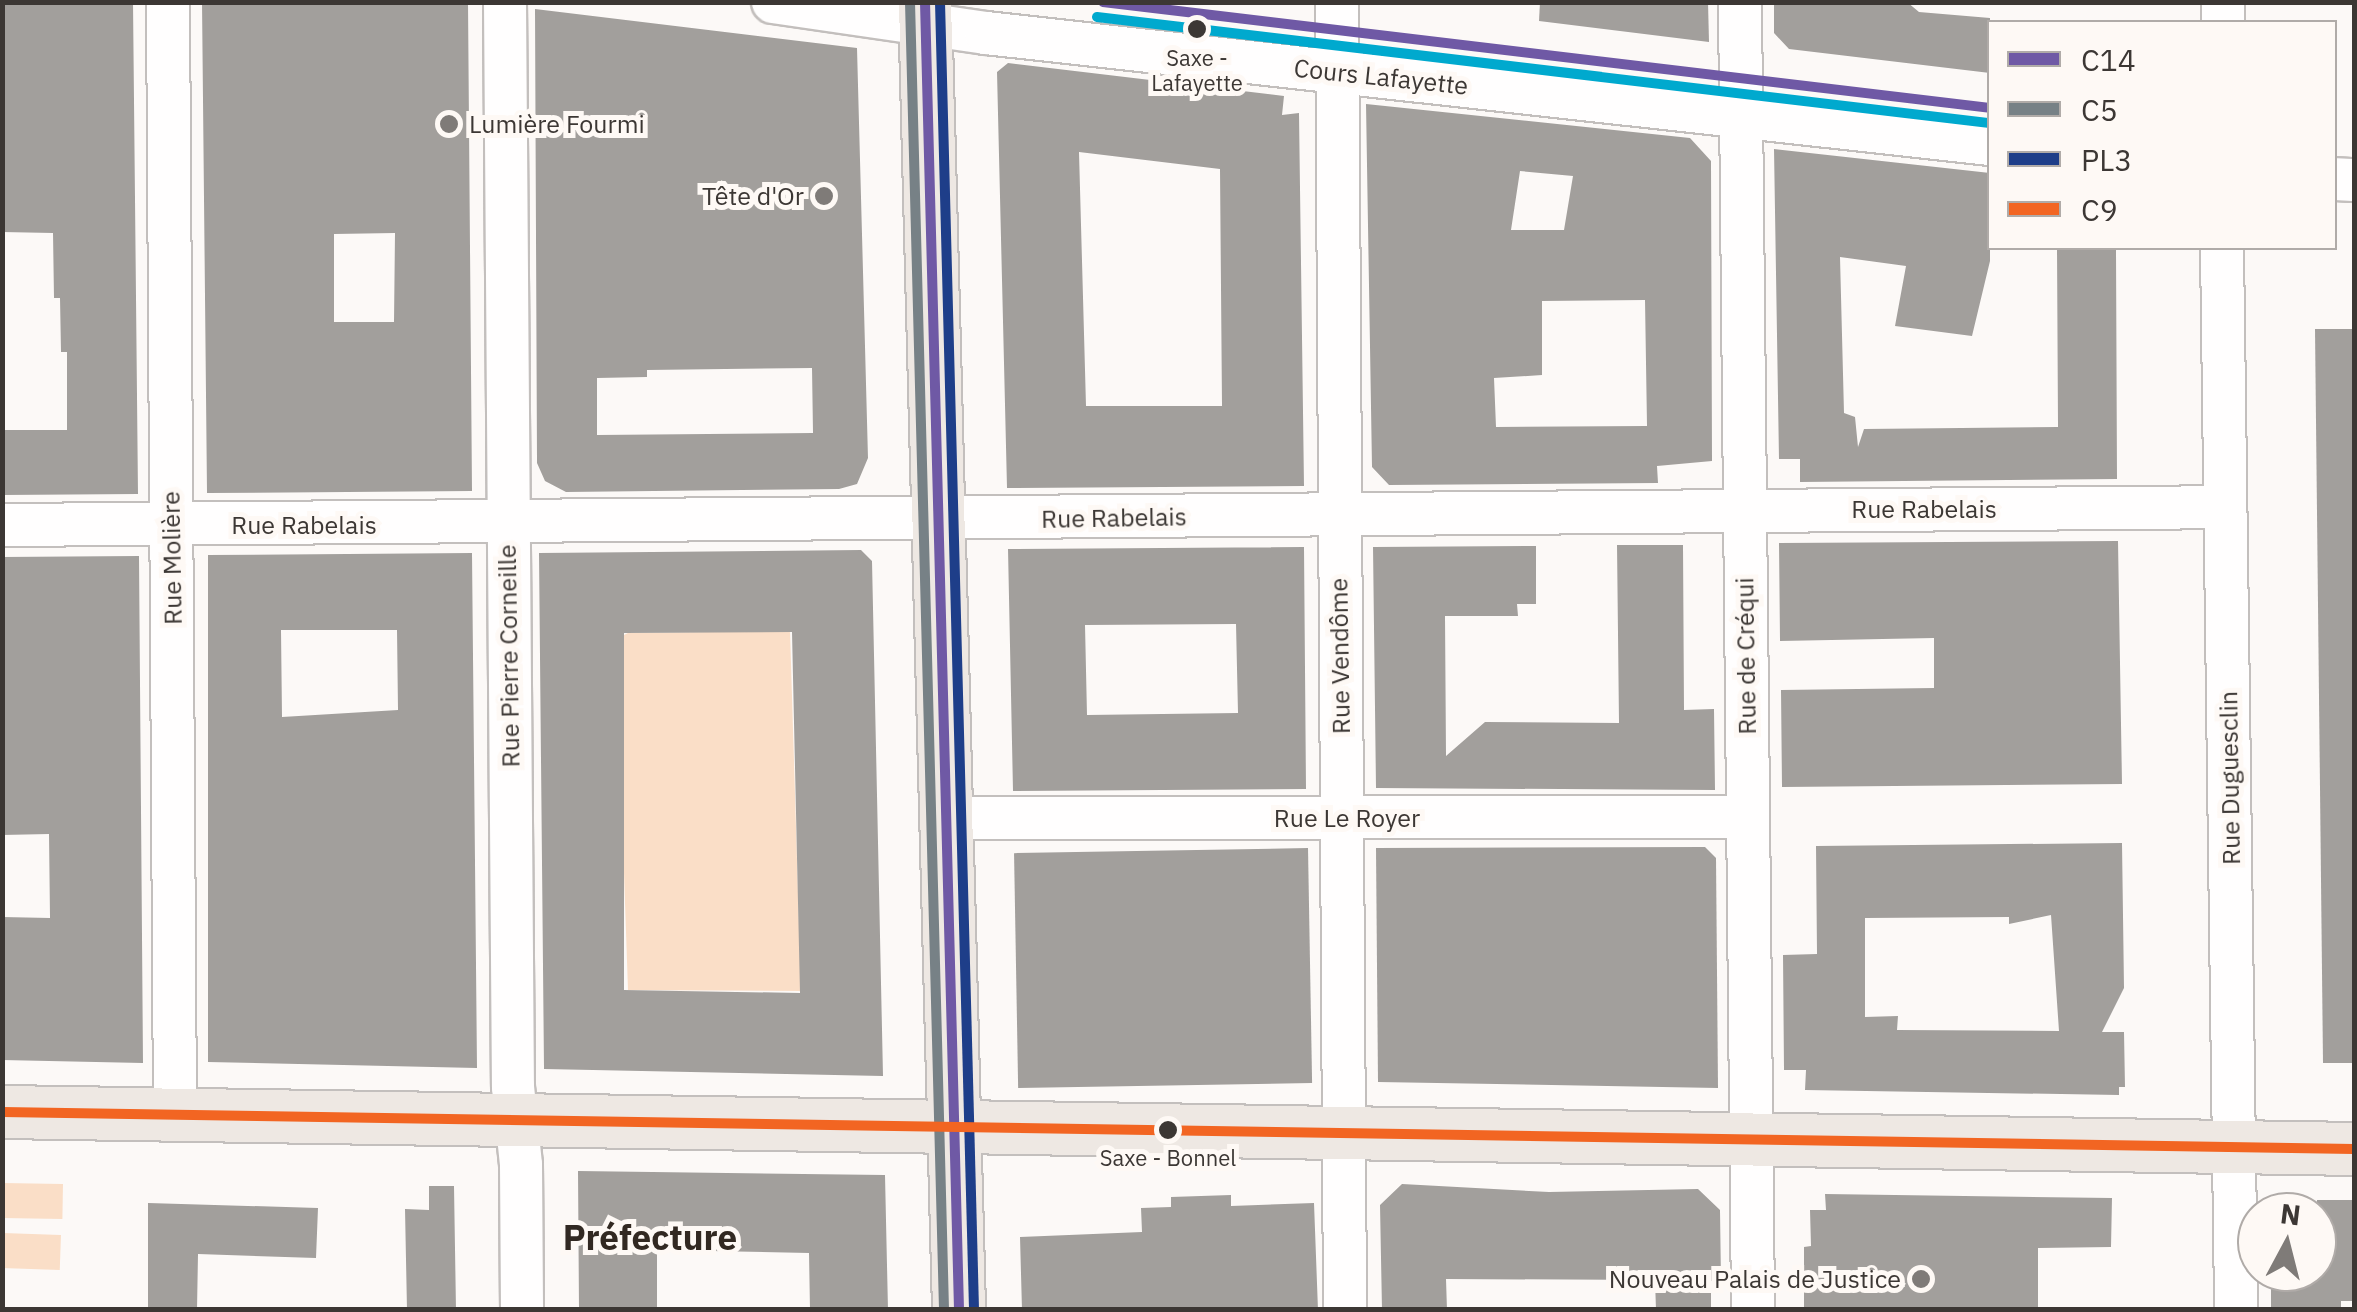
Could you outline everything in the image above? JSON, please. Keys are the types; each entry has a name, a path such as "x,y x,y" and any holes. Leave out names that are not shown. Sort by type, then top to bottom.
{"main road":[{"path":"925,13 959,1310"},
{"path":"2,1112 954,1122 2354,1149"}],"street":[{"name":"Rue Molière","path":"168,2 175,1114"},
{"name":"Rue Pierre Corneille","path":"504,2 507,524 522,1310"},
{"name":"Cours Lafayette","path":"774,2 925,13 1339,73 1987,144"},
{"name":"Rue Vendôme","path":"1338,2 1345,1310"},
{"name":"Rue de Créqui","path":"1740,2 1748,1138 1753,1310"},
{"name":"Rue Duguesclin","path":"2222,250 2236,1310"},
{"name":"Rue Rabelais","path":"2,526 2226,507"},
{"name":"Rue Le Royer","path":"946,818 1748,816"}],"shaded area":[{"path":"790,631 801,991 628,990 616,639 628,633"},
{"path":"3,1183 63,1184 62,1219 2,1218"},
{"path":"3,1233 61,1235 60,1270 2,1268"}],"building":[{"path":"2,2 133,2 138,494 2,495 2,430 67,430 67,352 61,352 60,298 54,298 53,233 2,232"},
{"path":"202,2 468,2 472,491 207,493","holes":["395,233 394,322 334,322 334,234"]},
{"path":"1540,2 1708,2 1709,42 1539,21"},
{"path":"1774,2 1907,2 1919,12 1990,18 1987,73 1789,49 1774,33"},
{"path":"535,9 857,48 868,458 857,484 839,489 566,492 545,481 537,463","holes":["812,368 813,433 597,435 597,378 647,377 647,370"]},
{"path":"1008,63 1284,96 1282,115 1299,113 1304,486 1007,488 997,72","holes":["1079,152 1220,169 1222,406 1086,406"]},
{"path":"1366,104 1690,138 1711,161 1712,461 1657,466 1658,483 1389,485 1372,467","holes":["1520,171 1573,176 1564,230 1511,230","1645,300 1647,426 1496,427 1494,378 1542,375 1542,301"]},
{"path":"1774,149 1987,173 1990,261 1972,336 1895,326 1906,266 1840,257 1844,413 1855,417 1858,447 1864,429 2058,427 2057,250 2116,250 2117,479 1800,482 1800,459 1779,459"},
{"path":"2315,329 2354,329 2354,1063 2323,1063"},
{"path":"2118,541 2122,784 1782,787 1781,690 1934,688 1934,638 1780,641 1779,543"},
{"path":"1617,545 1683,545 1684,710 1714,709 1715,790 1376,788 1373,547 1536,546 1536,604 1517,604 1518,616 1445,616 1446,756 1485,722 1619,723"},
{"path":"1304,547 1306,789 1013,791 1008,549","holes":["1236,624 1238,713 1087,715 1085,625"]},
{"path":"861,550 872,561 883,1076 544,1069 539,553","holes":["792,632 800,993 624,990 624,633"]},
{"path":"472,553 477,1068 208,1062 208,555","holes":["281,630 397,630 398,710 282,717"]},
{"path":"139,556 143,1063 2,1060 2,917 50,918 49,834 2,835 2,557"},
{"path":"2122,843 2124,988 2102,1032 2124,1032 2125,1087 2119,1087 2119,1095 1805,1090 1806,1070 1784,1070 1783,955 1817,954 1816,846","holes":["2051,915 2059,1031 1897,1030 1898,1016 1865,1017 1865,918 2009,917 2009,924"]},
{"path":"1705,847 1716,858 1718,1088 1378,1082 1376,848"},
{"path":"1308,848 1312,1083 1018,1088 1014,853"},
{"path":"578,1171 885,1175 888,1310 810,1310 809,1253 657,1250 657,1310 579,1310"},
{"path":"1402,1184 1549,1192 1698,1189 1720,1210 1721,1281 1711,1281 1711,1310 1656,1310 1655,1280 1446,1279 1447,1310 1382,1310 1380,1205"},
{"path":"429,1186 454,1186 456,1310 407,1310 405,1209 429,1210"},
{"name":"Nouveau Palais de Justice","path":"1825,1194 2112,1198 2111,1247 2038,1248 2038,1310 1804,1310 1804,1247 1811,1246 1810,1210 1826,1210"},
{"path":"1231,1195 1231,1206 1314,1203 1318,1310 1022,1310 1020,1237 1142,1232 1141,1208 1171,1207 1171,1197"},
{"path":"2337,1200 2354,1200 2354,1301 2341,1301 2341,1310 2271,1310 2271,1292 2337,1292"},
{"path":"148,1203 318,1208 316,1258 198,1254 197,1310 148,1310"}],"transit line":[{"name":"C5","path":"910,2 944,1310"},
{"name":"C14","path":"925,2 959,1310"},
{"name":"PL3","path":"940,2 974,1310"},
{"path":"1103,2 1987,108"},
{"path":"1097,17 1987,123"},
{"name":"C9","path":"2,1112 2354,1149"}],"place":[{"name":"Saxe - Lafayette","path":"1197,29"},
{"name":"Lumière Fourmi","path":"449,124"},
{"name":"Tête d'Or","path":"824,196"},
{"name":"Saxe - Bonnel","path":"1168,1130"},
{"name":"Nouveau Palais de Justice","path":"1921,1279"}],"district":[{"name":"Préfecture","path":"650,1237"}]}
